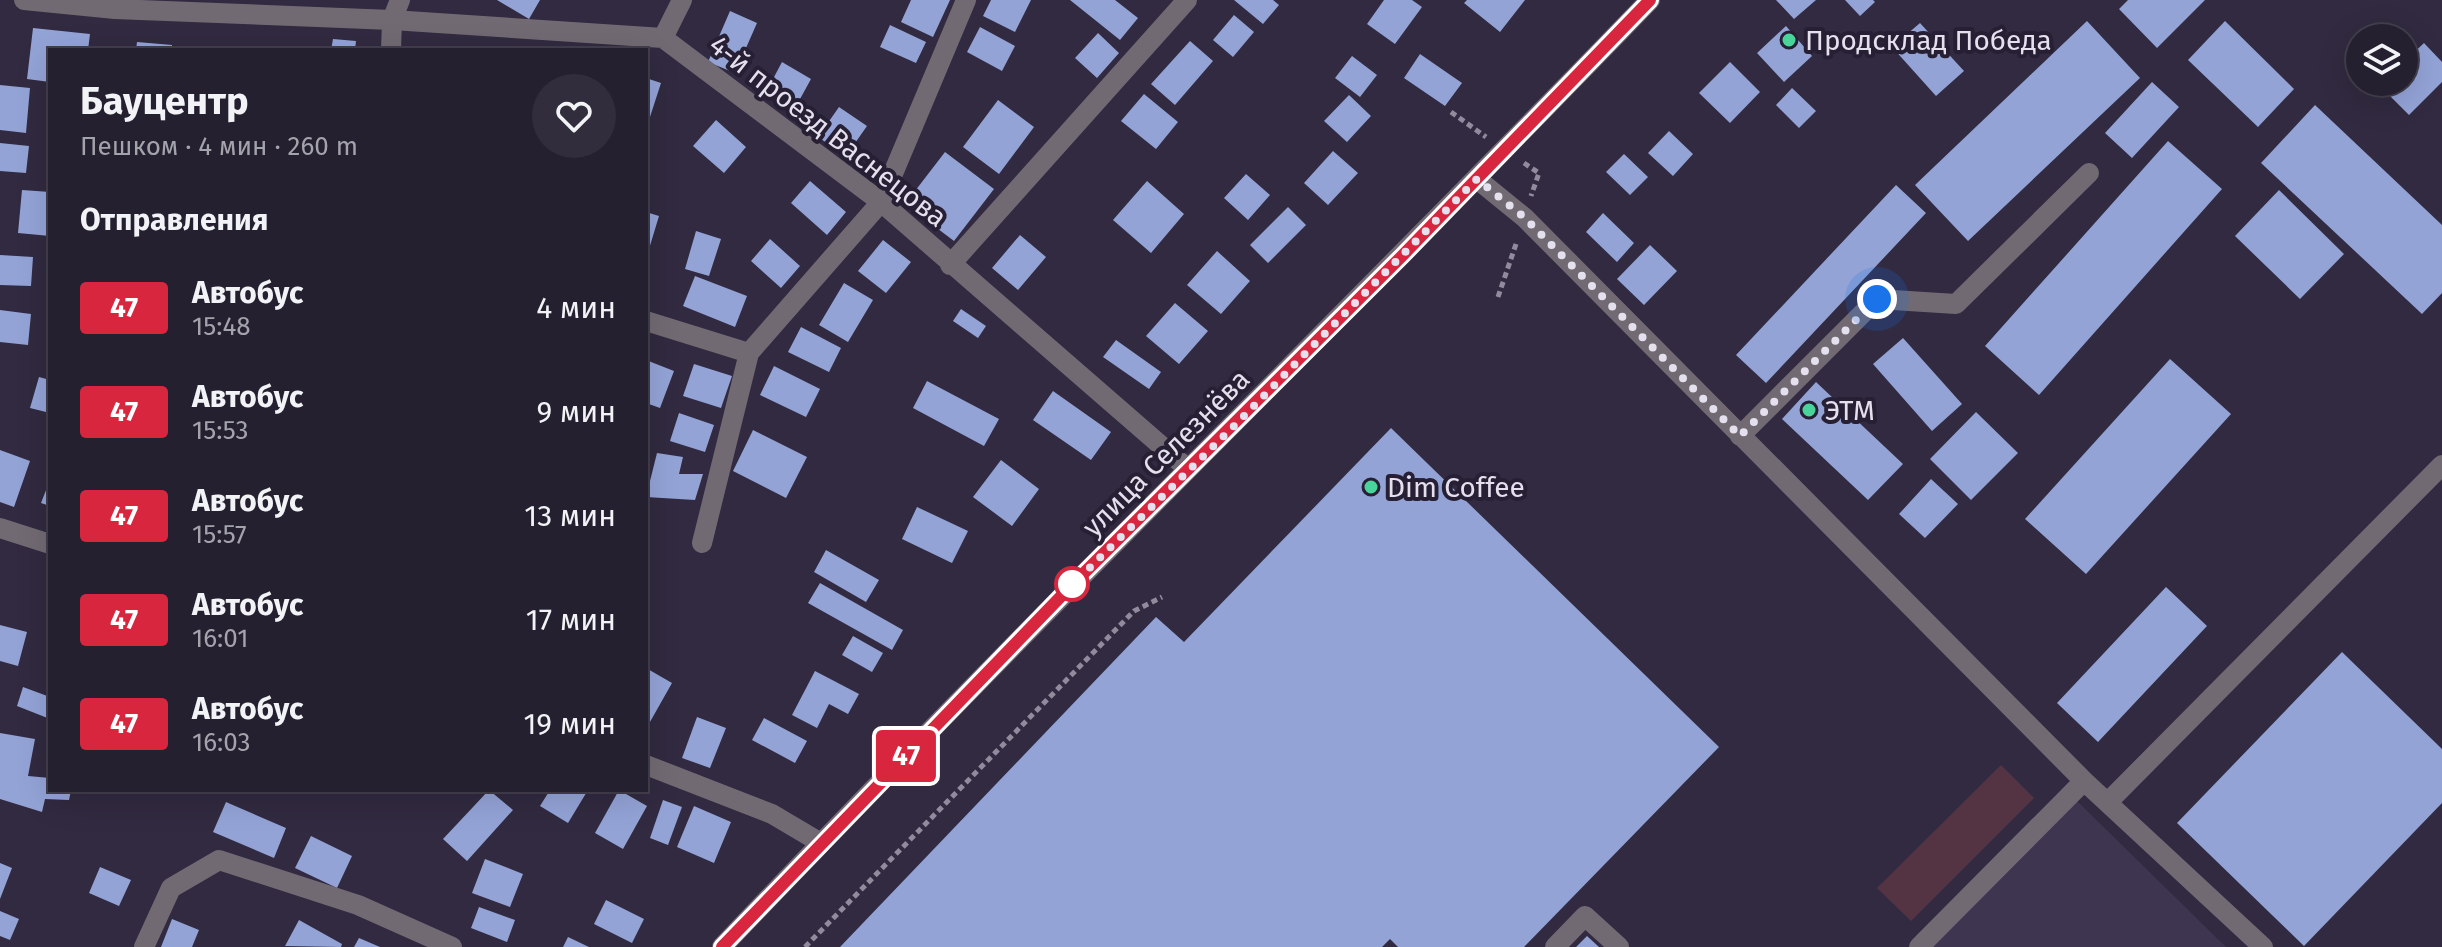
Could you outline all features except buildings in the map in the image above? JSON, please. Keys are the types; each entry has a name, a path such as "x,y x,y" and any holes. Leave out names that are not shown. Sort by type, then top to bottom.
{"street":[{"path":"24,0 115,9 296,8 392,20 663,38 682,0"},
{"path":"391,48 392,20 400,0"},
{"path":"702,543 749,353 881,202 966,0"},
{"path":"950,265 1187,0"},
{"name":"улица Селезнёва","path":"722,947 1071,586 1477,179 1650,0"},
{"name":"4-й проезд Васнецова","path":"663,38 881,202 1188,469"},
{"path":"1740,436 1877,299 1956,304 2089,173"},
{"path":"1477,179 1525,218 2084,781 2263,947"},
{"path":"648,322 749,353"},
{"path":"2108,802 2442,465"},
{"path":"0,528 48,543"},
{"path":"648,766 772,814 821,843"},
{"path":"1919,947 2084,781"},
{"path":"144,947 171,888 219,860 358,905 452,947"},
{"path":"1555,947 1585,916 1619,947"}],"path":[{"path":"805,947 1134,611 1162,597"}],"shaded area":[{"path":"2001,765 2034,798 1911,921 1877,888"},
{"path":"2076,800 2226,947 1932,947"}],"bus line":[{"name":"47","path":"722,947 1071,586 1237,423 1650,0"}],"place":[{"name":"Продсклад Победа","path":"1789,40"},
{"name":"ЭТМ","path":"1809,410"},
{"name":"Dim Coffee","path":"1371,487"}],"route":[{"path":"1072,584 1237,423 1477,179 1525,218 1740,436 1877,299"}]}
